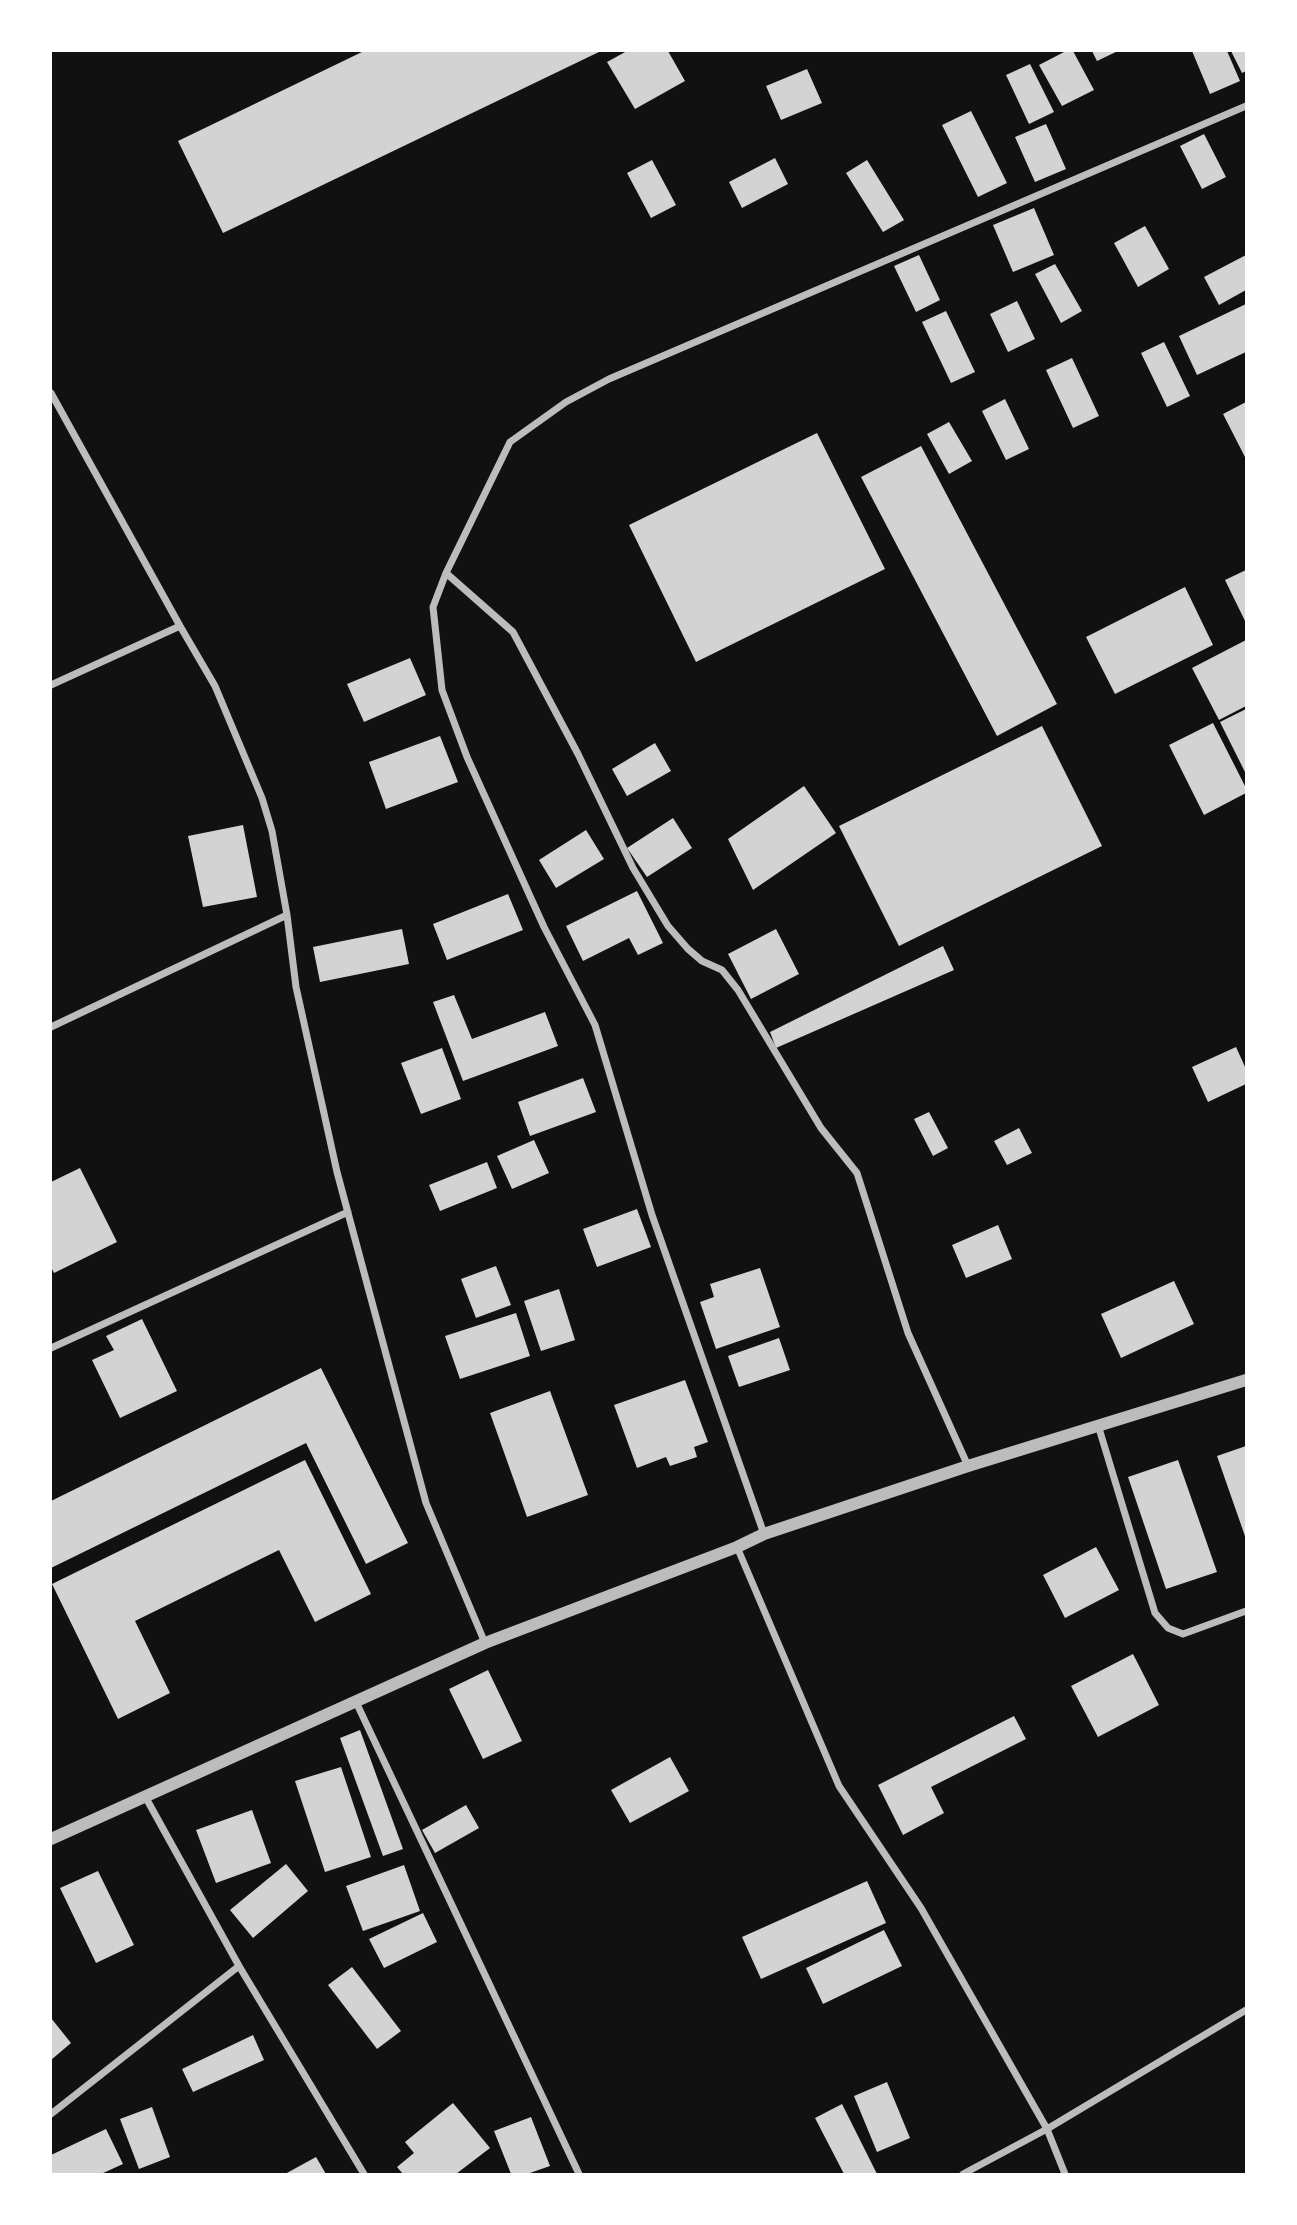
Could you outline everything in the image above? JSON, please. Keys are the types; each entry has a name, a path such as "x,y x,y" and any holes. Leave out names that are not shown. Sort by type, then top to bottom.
{"street":[{"path":"764,1534 652,1215 595,1025 544,927 467,757 442,690 433,607 446,573 510,442 566,402 622,374 1246,106"},
{"path":"51,393 215,686 262,798 272,831 288,915 296,987 348,1212 426,1503 485,1643"},
{"path":"446,573 513,632 578,754 633,868 668,926 702,961 722,970 821,1128 857,1173 908,1333 968,1466"},
{"path":"51,685 180,626"},
{"path":"51,1027 288,915"},
{"path":"51,1348 348,1212"},
{"path":"51,1839 485,1643 737,1547 764,1534 968,1466 1246,1380"},
{"path":"1098,1426 1156,1613 1168,1628 1183,1634 1246,1611"},
{"path":"737,1547 839,1786 921,1908 1048,2129 1065,2174"},
{"path":"356,1702 579,2174"},
{"path":"146,1798 239,1966 364,2174"},
{"path":"51,2114 239,1966"},
{"path":"963,2174 1048,2129 1246,2010"}],"building":[{"path":"364,51 601,51 223,233 178,141"},
{"path":"627,51 668,51 685,81 635,109 607,62"},
{"path":"1066,51 1073,51 1094,90 1062,106 1039,65"},
{"path":"1092,51 1118,51 1097,61"},
{"path":"1192,51 1227,51 1240,81 1210,94"},
{"path":"1231,51 1246,51 1246,71 1242,73"},
{"path":"1030,64 1054,112 1029,124 1006,75"},
{"path":"807,69 822,103 781,120 766,86"},
{"path":"971,111 1007,183 978,197 942,125"},
{"path":"1046,124 1066,169 1035,182 1015,137"},
{"path":"1204,134 1226,177 1202,189 1180,146"},
{"path":"775,158 788,184 742,208 729,182"},
{"path":"652,160 676,205 651,218 627,173"},
{"path":"867,160 904,220 883,232 846,173"},
{"path":"1034,208 1054,255 1013,272 993,225"},
{"path":"1145,226 1169,269 1138,287 1114,243"},
{"path":"919,255 940,300 916,312 894,266"},
{"path":"1246,255 1246,290 1219,305 1204,277"},
{"path":"1055,264 1082,311 1061,323 1035,274"},
{"path":"1017,301 1035,339 1008,352 990,314"},
{"path":"1246,304 1246,352 1197,375 1179,336"},
{"path":"946,311 975,372 951,383 922,322"},
{"path":"1164,342 1190,396 1167,407 1141,353"},
{"path":"1072,358 1099,416 1073,428 1046,370"},
{"path":"1005,399 1029,449 1006,460 982,411"},
{"path":"1246,402 1246,459 1223,414"},
{"path":"949,422 972,461 949,474 927,434"},
{"path":"817,433 885,569 696,662 629,525"},
{"path":"921,446 1057,704 997,736 861,477"},
{"path":"1246,570 1246,623 1225,580"},
{"path":"1185,587 1213,645 1115,694 1086,637"},
{"path":"1246,640 1246,706 1219,720 1192,668"},
{"path":"410,658 426,695 364,722 347,684"},
{"path":"1246,709 1246,774 1220,722"},
{"path":"1213,723 1246,788 1246,793 1204,815 1169,745"},
{"path":"1042,726 1102,846 899,946 839,826"},
{"path":"440,736 458,782 386,809 369,762"},
{"path":"655,743 671,771 627,796 612,769"},
{"path":"804,786 836,833 753,890 728,839"},
{"path":"673,818 692,848 647,877 627,848"},
{"path":"243,825 257,897 203,907 188,836"},
{"path":"586,830 604,859 556,888 539,860"},
{"path":"637,891 663,943 638,955 629,938 583,961 566,926"},
{"path":"508,894 523,930 447,960 433,924"},
{"path":"402,929 409,964 320,982 313,947"},
{"path":"776,929 799,974 751,999 728,954"},
{"path":"943,946 954,970 776,1048 770,1032"},
{"path":"454,995 472,1039 545,1012 558,1046 463,1081 433,1002"},
{"path":"1236,1047 1246,1069 1246,1084 1208,1102 1192,1067"},
{"path":"442,1048 461,1099 421,1114 401,1063"},
{"path":"583,1078 596,1112 530,1136 518,1102"},
{"path":"929,1112 948,1148 933,1156 914,1119"},
{"path":"1019,1128 1032,1153 1007,1165 994,1141"},
{"path":"534,1140 549,1173 512,1189 497,1156"},
{"path":"487,1162 497,1188 440,1211 429,1185"},
{"path":"80,1168 117,1242 54,1273 51,1267 51,1182"},
{"path":"637,1209 651,1247 597,1267 583,1229"},
{"path":"998,1225 1012,1259 966,1278 952,1245"},
{"path":"496,1266 511,1305 476,1318 461,1279"},
{"path":"760,1268 780,1327 716,1349 700,1302 714,1297 710,1284"},
{"path":"1174,1281 1194,1324 1121,1358 1101,1314"},
{"path":"559,1289 575,1340 541,1351 524,1301"},
{"path":"516,1313 530,1356 460,1379 445,1336"},
{"path":"142,1319 177,1391 120,1418 92,1360 114,1350 106,1336"},
{"path":"779,1338 790,1370 739,1387 728,1356"},
{"path":"321,1368 408,1543 366,1564 306,1443 51,1568 51,1501"},
{"path":"685,1380 708,1442 694,1447 697,1457 670,1466 666,1457 637,1468 614,1405"},
{"path":"550,1391 588,1495 527,1517 490,1413"},
{"path":"1246,1446 1246,1539 1217,1456"},
{"path":"305,1460 371,1594 315,1622 279,1550 135,1621 170,1693 118,1719 52,1584"},
{"path":"1178,1460 1217,1572 1166,1589 1128,1477"},
{"path":"1096,1547 1119,1590 1065,1618 1043,1575"},
{"path":"1133,1654 1159,1705 1098,1737 1071,1686"},
{"path":"488,1670 522,1741 483,1759 449,1689"},
{"path":"1014,1716 1026,1739 931,1787 944,1813 903,1835 878,1785"},
{"path":"360,1730 403,1849 383,1856 340,1738"},
{"path":"670,1757 689,1791 630,1823 611,1790"},
{"path":"341,1767 371,1857 325,1872 295,1781"},
{"path":"466,1805 479,1828 435,1853 422,1830"},
{"path":"252,1810 271,1863 216,1883 196,1830"},
{"path":"286,1864 308,1891 253,1938 230,1910"},
{"path":"404,1865 420,1911 363,1931 346,1886"},
{"path":"98,1871 134,1945 96,1963 60,1888"},
{"path":"867,1881 886,1923 761,1979 742,1937"},
{"path":"423,1913 437,1942 384,1968 369,1939"},
{"path":"884,1930 902,1966 823,2004 806,1968"},
{"path":"352,1967 401,2031 377,2049 328,1985"},
{"path":"51,2018 71,2043 51,2060"},
{"path":"253,2035 264,2060 193,2092 182,2069"},
{"path":"887,2082 910,2138 877,2152 854,2096"},
{"path":"453,2103 490,2148 456,2174 403,2174 397,2167 414,2153 405,2142"},
{"path":"842,2104 877,2174 844,2174 815,2118"},
{"path":"152,2107 170,2157 139,2169 120,2119"},
{"path":"531,2117 550,2166 527,2174 511,2174 494,2131"},
{"path":"106,2129 123,2164 101,2174 51,2174 51,2155"},
{"path":"316,2157 326,2174 285,2174"}]}
